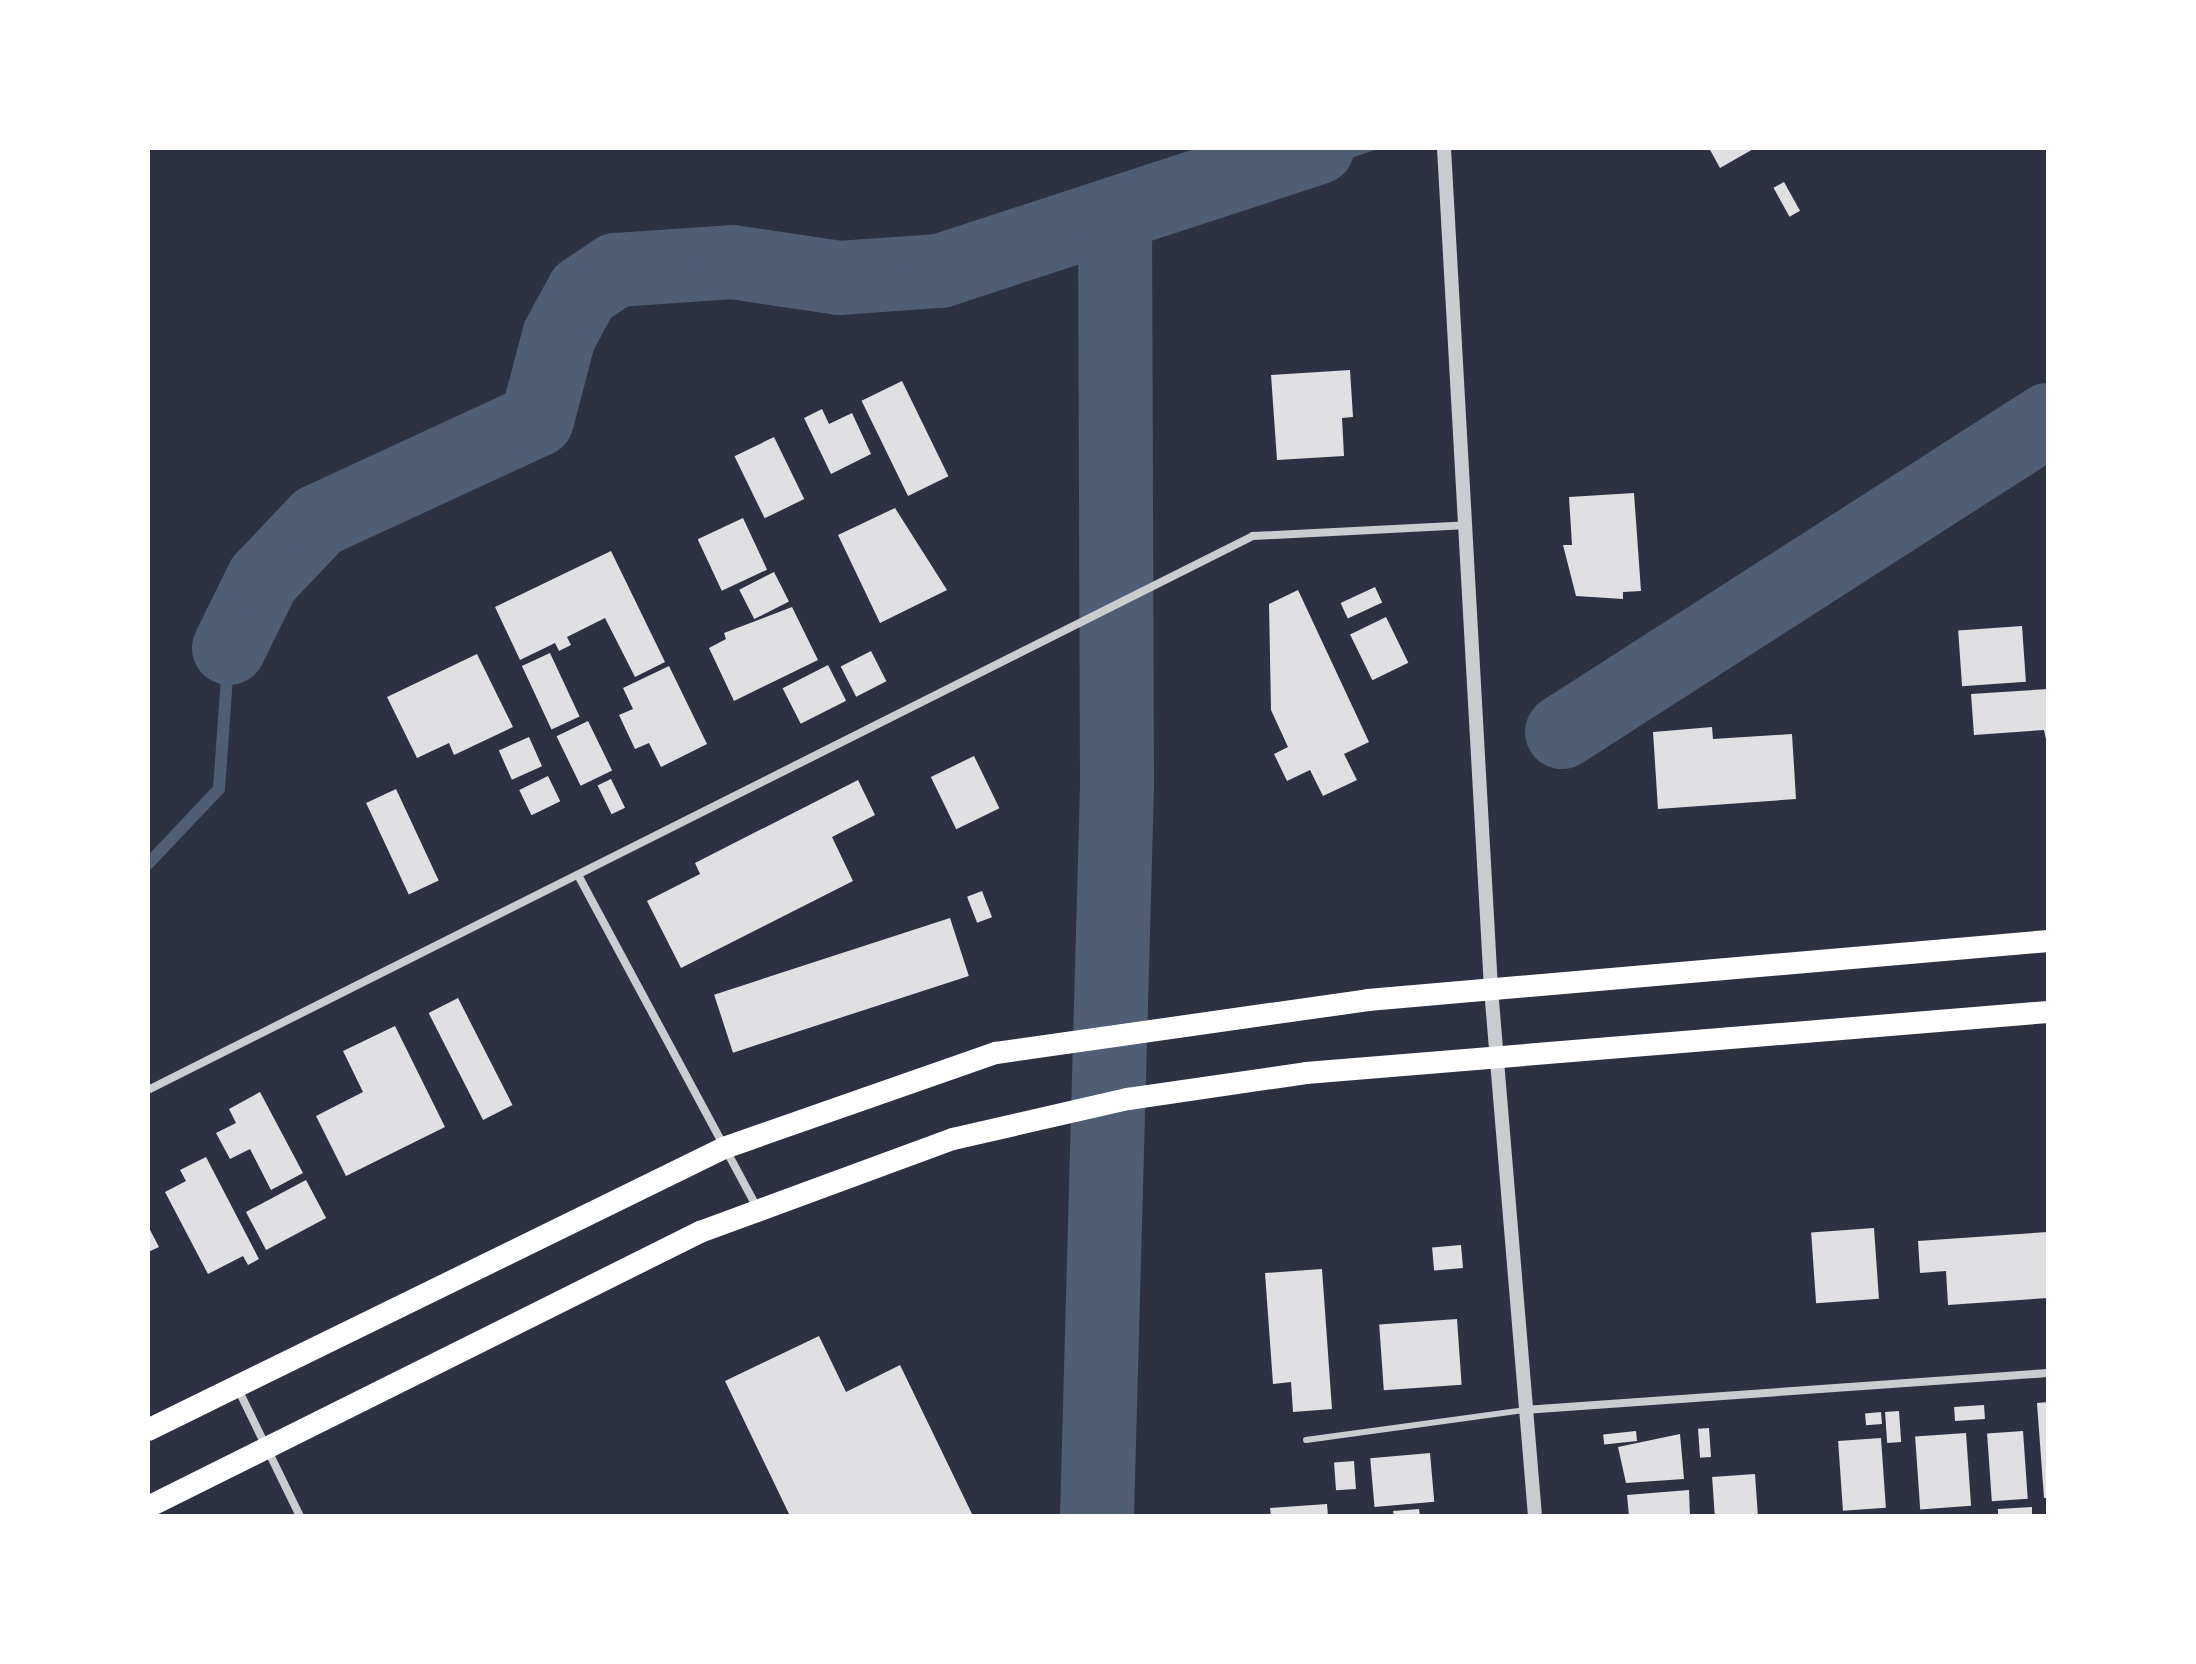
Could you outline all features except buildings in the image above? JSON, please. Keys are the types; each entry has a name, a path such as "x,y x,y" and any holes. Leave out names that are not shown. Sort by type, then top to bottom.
{"highway":[{"path":"148,1430 724,1148 906,1079 1064,1040 1214,1017 1491,989 2048,941"},
{"path":"148,1507 265,1447 757,1209 1030,1120 1218,1084 1495,1056 2048,1012"}],"street":[{"path":"1444,148 1468,525 1495,1056 1535,1516"},
{"path":"148,1090 1253,536 1468,525"},
{"path":"578,875 757,1209"},
{"path":"1524,1410 2048,1373"},
{"path":"236,1386 300,1516"}],"lane":[{"path":"1306,1440 1524,1410"}],"water":[{"path":"1237,148 1380,148 1091,249 1093,195"}],"waterway":[{"path":"229,648 263,579 318,521 537,420 559,336 583,292 616,270 732,262 839,278 940,271 1317,148"},
{"path":"1097,1516 1117,787 1115,216"},
{"path":"1562,732 2048,420"},
{"path":"148,864 219,789 229,648"}]}
